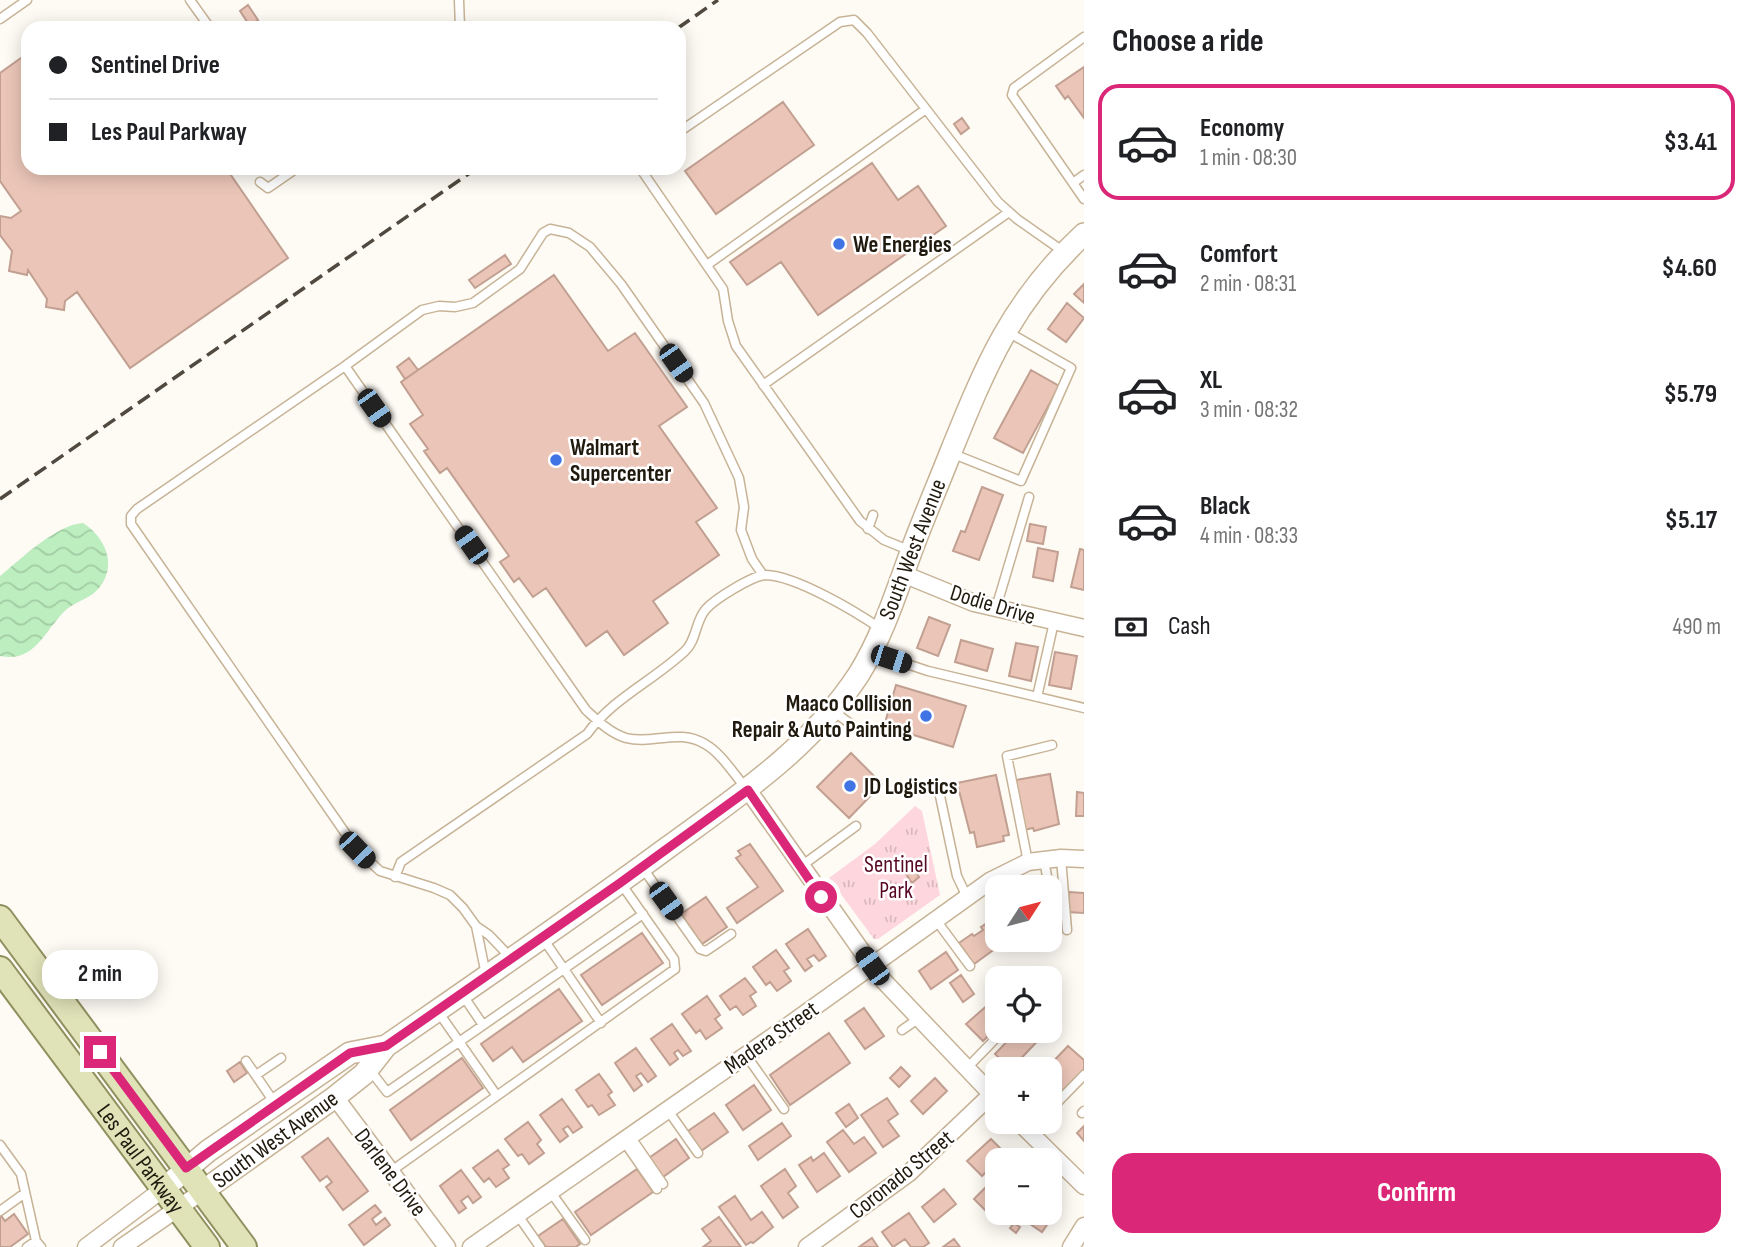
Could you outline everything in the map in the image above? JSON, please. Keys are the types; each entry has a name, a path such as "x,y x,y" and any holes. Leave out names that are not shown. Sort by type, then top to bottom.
{"main road":[{"name":"Les Paul Parkway","path":"0,918 182,1189 207,1247"},
{"path":"0,960 46,1006 225,1247"},
{"name":"Les Paul Parkway","path":"0,969 182,1189 244,1247"}],"street":[{"name":"South West Avenue","path":"86,1247 335,1097 368,1068 386,1046 748,790 806,739 833,711 872,652 976,388 1005,330 1035,286 1084,234"},
{"name":"Dodie Drive","path":"903,574 975,603 1084,628"},
{"path":"748,790 872,966 985,1089"},
{"name":"Madera Street","path":"471,1247 990,881 1036,861 1084,859"},
{"name":"South West Avenue","path":"122,1247 276,1105 350,1053 386,1046"},
{"name":"Darlene Drive","path":"335,1097 447,1247"},
{"name":"Coronado Street","path":"807,1247 909,1173 985,1106"},
{"path":"1037,1134 1084,1186"},
{"path":"1071,1247 1084,1226"}],"lane":[{"path":"0,19 27,0"},
{"path":"190,0 205,21"},
{"path":"458,0 460,21"},
{"path":"686,127 846,19 854,20 860,24 998,202 1065,253"},
{"path":"1084,37 1014,88 1012,95 1084,199"},
{"path":"707,265 926,109"},
{"path":"260,182 268,188 285,175"},
{"path":"645,175 723,289 728,321 736,346 842,497 868,529 884,540 911,551"},
{"path":"1073,183 1084,175"},
{"path":"763,385 790,371 850,329 1009,212"},
{"path":"512,959 476,926 450,895 380,871 357,850 131,524 131,516 137,509 422,310 473,303 520,269 543,233 550,229 569,233 590,247 621,284 704,403 739,478 744,507 741,530 752,559 763,575"},
{"path":"951,453 1021,481 1071,368 1005,330"},
{"path":"345,366 577,698 597,720 625,738 640,740 677,735 704,743 716,752 748,790"},
{"path":"996,608 1029,497"},
{"path":"868,529 873,515"},
{"path":"394,877 401,862 587,734 607,709 686,651 695,637 706,609 747,580 763,575 784,577 858,612 881,629"},
{"path":"1037,697 1054,622"},
{"path":"872,652 929,671 1084,708"},
{"path":"833,711 852,725"},
{"path":"1043,875 1036,861 1007,756 1052,745"},
{"path":"940,796 957,876 967,897"},
{"path":"800,867 835,837 856,825"},
{"path":"1061,858 1067,930"},
{"path":"642,867 703,951 731,934"},
{"path":"390,1171 676,969 674,959 620,883"},
{"path":"368,1068 387,1092 643,914"},
{"path":"936,919 970,966"},
{"path":"476,926 486,977"},
{"path":"542,937 601,1023"},
{"path":"462,994 484,1025"},
{"path":"437,1011 497,1096"},
{"path":"902,1030 918,1019"},
{"path":"966,1069 991,1043"},
{"path":"746,1055 784,1109"},
{"path":"256,1075 281,1058"},
{"path":"246,1061 276,1105"},
{"path":"1062,1098 1084,1075"},
{"path":"667,1109 698,1153"},
{"path":"626,1138 660,1187"},
{"path":"0,1145 21,1174 39,1244 27,1247"},
{"path":"551,1191 585,1240"},
{"path":"0,1211 25,1193"},
{"path":"517,1214 540,1247"}],"green space":[{"name":"Sentinel Park","path":"915,806 922,811 940,895 878,939 874,939 829,878 875,844"}],"water":[{"path":"83,523 103,544 108,561 105,579 96,591 67,609 39,642 23,655 0,656 0,576 51,536"}],"building":[{"path":"248,5 258,20 247,21 240,11"},
{"path":"21,58 21,175 231,175 288,258 130,368 77,292 65,301 64,310 46,307 47,299 28,270 27,275 9,271 12,251 0,235 0,216 11,218 21,211 0,181 0,73"},
{"path":"1084,67 1084,118 1068,96 1065,99 1056,86"},
{"path":"783,102 814,145 716,214 686,170"},
{"path":"962,118 969,128 961,134 954,124"},
{"name":"We Energies","path":"872,163 898,200 918,186 946,226 818,315 781,262 747,285 730,262"},
{"path":"505,255 511,264 475,288 469,280"},
{"name":"Walmart Supercenter","path":"554,275 608,351 635,333 687,407 659,426 717,508 696,522 719,555 653,601 668,623 624,655 607,631 586,646 546,588 533,597 519,578 514,582 500,562 509,556 447,468 440,473 424,451 428,449 410,424 423,415 401,382"},
{"path":"1084,284 1084,303 1074,294"},
{"path":"1067,303 1084,318 1066,342 1048,329"},
{"path":"409,358 418,370 405,379 397,367"},
{"path":"1031,370 1059,386 1023,453 994,438"},
{"path":"982,487 1003,495 979,560 953,551 961,531 965,532"},
{"path":"1030,524 1046,527 1043,544 1027,541"},
{"path":"1038,548 1058,552 1053,581 1033,577"},
{"path":"1080,549 1084,550 1084,590 1071,587"},
{"path":"929,617 950,625 938,656 917,648"},
{"path":"961,640 993,649 987,671 955,662"},
{"path":"1016,643 1038,647 1031,681 1009,676"},
{"path":"1055,652 1077,656 1071,689 1049,685"},
{"path":"896,685 966,706 953,747 884,726"},
{"name":"JD Logistics","path":"851,753 882,784 849,818 817,787"},
{"path":"1050,774 1059,824 1034,831 1033,828 1024,830 1016,780"},
{"path":"996,775 1009,835 1003,836 1004,841 977,847 974,832 970,833 957,783"},
{"path":"1077,792 1084,793 1084,816 1076,816"},
{"path":"750,844 783,891 737,923 727,908 758,887 736,858 741,855 738,851"},
{"path":"911,866 919,877 912,883 904,871"},
{"path":"1069,892 1084,893 1084,913 1067,912"},
{"path":"706,897 727,927 702,944 681,914"},
{"path":"985,924 985,952 990,952 974,964 959,943 983,930 981,927"},
{"path":"808,929 826,956 819,961 814,955 807,959 812,966 805,971 786,944"},
{"path":"642,933 663,963 602,1005 581,975"},
{"path":"776,950 789,968 784,971 791,981 777,991 770,982 766,985 753,967"},
{"path":"946,952 958,970 931,989 919,971"},
{"path":"961,975 974,994 963,1002 950,983"},
{"path":"745,978 756,992 750,996 756,1006 743,1015 736,1006 730,1010 720,996"},
{"path":"559,989 582,1021 523,1062 512,1047 493,1061 481,1044"},
{"path":"707,996 720,1015 715,1019 722,1028 706,1039 700,1030 696,1033 682,1014"},
{"path":"985,1007 983,1041 966,1024"},
{"path":"864,1008 884,1036 865,1049 845,1021"},
{"path":"672,1024 691,1051 683,1056 678,1050 674,1053 678,1059 670,1065 651,1039"},
{"path":"829,1033 850,1063 790,1105 770,1075"},
{"path":"1006,1043 1036,1043 1022,1057 998,1057 995,1054"},
{"path":"1068,1046 1084,1060 1084,1069 1062,1092 1062,1057 1057,1057"},
{"path":"636,1048 656,1076 648,1082 641,1073 636,1076 642,1085 634,1091 615,1063"},
{"path":"462,1058 483,1088 411,1140 390,1110"},
{"path":"240,1062 247,1073 234,1082 227,1071"},
{"path":"901,1067 910,1076 899,1087 890,1078"},
{"path":"599,1074 612,1092 608,1095 615,1105 599,1115 592,1105 588,1107 576,1090"},
{"path":"935,1078 947,1091 923,1114 911,1101"},
{"path":"754,1085 771,1110 743,1130 726,1105"},
{"path":"887,1098 898,1114 888,1121 899,1136 883,1147 861,1115"},
{"path":"562,1099 582,1127 573,1133 568,1126 563,1129 568,1136 560,1142 540,1115"},
{"path":"849,1104 858,1118 846,1127 836,1113"},
{"path":"714,1113 728,1132 701,1151 688,1131"},
{"path":"528,1122 541,1140 537,1144 544,1153 529,1164 522,1154 518,1156 505,1139"},
{"path":"782,1123 791,1136 758,1160 749,1146"},
{"path":"1084,1126 1084,1141 1077,1133"},
{"path":"843,1130 854,1144 864,1137 876,1153 849,1172 827,1142"},
{"path":"328,1138 368,1191 343,1210 326,1187 332,1182 327,1176 320,1181 302,1157"},
{"path":"676,1139 689,1158 663,1177 649,1158"},
{"path":"991,1139 1000,1148 985,1148 985,1173 982,1176 967,1161"},
{"path":"498,1150 509,1165 503,1169 509,1178 496,1187 489,1178 484,1182 473,1168"},
{"path":"824,1153 840,1176 817,1192 799,1165 811,1157 813,1161"},
{"path":"637,1169 653,1192 591,1235 575,1212"},
{"path":"785,1169 796,1186 788,1193 798,1207 783,1218 761,1186"},
{"path":"461,1170 481,1197 473,1203 468,1196 461,1201 466,1208 459,1213 440,1186"},
{"path":"985,1188 985,1210 974,1199"},
{"path":"944,1189 956,1204 934,1222 922,1207"},
{"path":"735,1196 751,1220 762,1212 773,1227 753,1243 746,1245 719,1207"},
{"path":"375,1205 381,1212 372,1219 376,1225 385,1218 390,1225 364,1245 349,1225"},
{"path":"909,1213 929,1243 923,1247 911,1247 905,1239 893,1247 882,1232"},
{"path":"0,1214 5,1221 14,1214 28,1234 10,1247 0,1247"},
{"path":"719,1217 741,1247 703,1247 711,1241 702,1229"},
{"path":"563,1219 580,1244 576,1247 546,1247 538,1236"},
{"path":"1012,1225 1020,1227 1016,1233 1010,1228"},
{"path":"1032,1225 1047,1225 1042,1232"},
{"path":"872,1238 878,1247 859,1247"},
{"path":"954,1239 960,1247 943,1247"}],"railway":[{"path":"686,22 718,0"},
{"path":"0,499 467,175"}],"place":[{"name":"We Energies","path":"839,244"},
{"name":"Walmart Supercenter","path":"556,460"},
{"name":"Maaco Collision Repair & Auto Painting","path":"926,716"},
{"name":"JD Logistics","path":"850,786"}],"route":[{"path":"100,1052 186,1168 350,1053 386,1046 748,790 821,897"}]}
